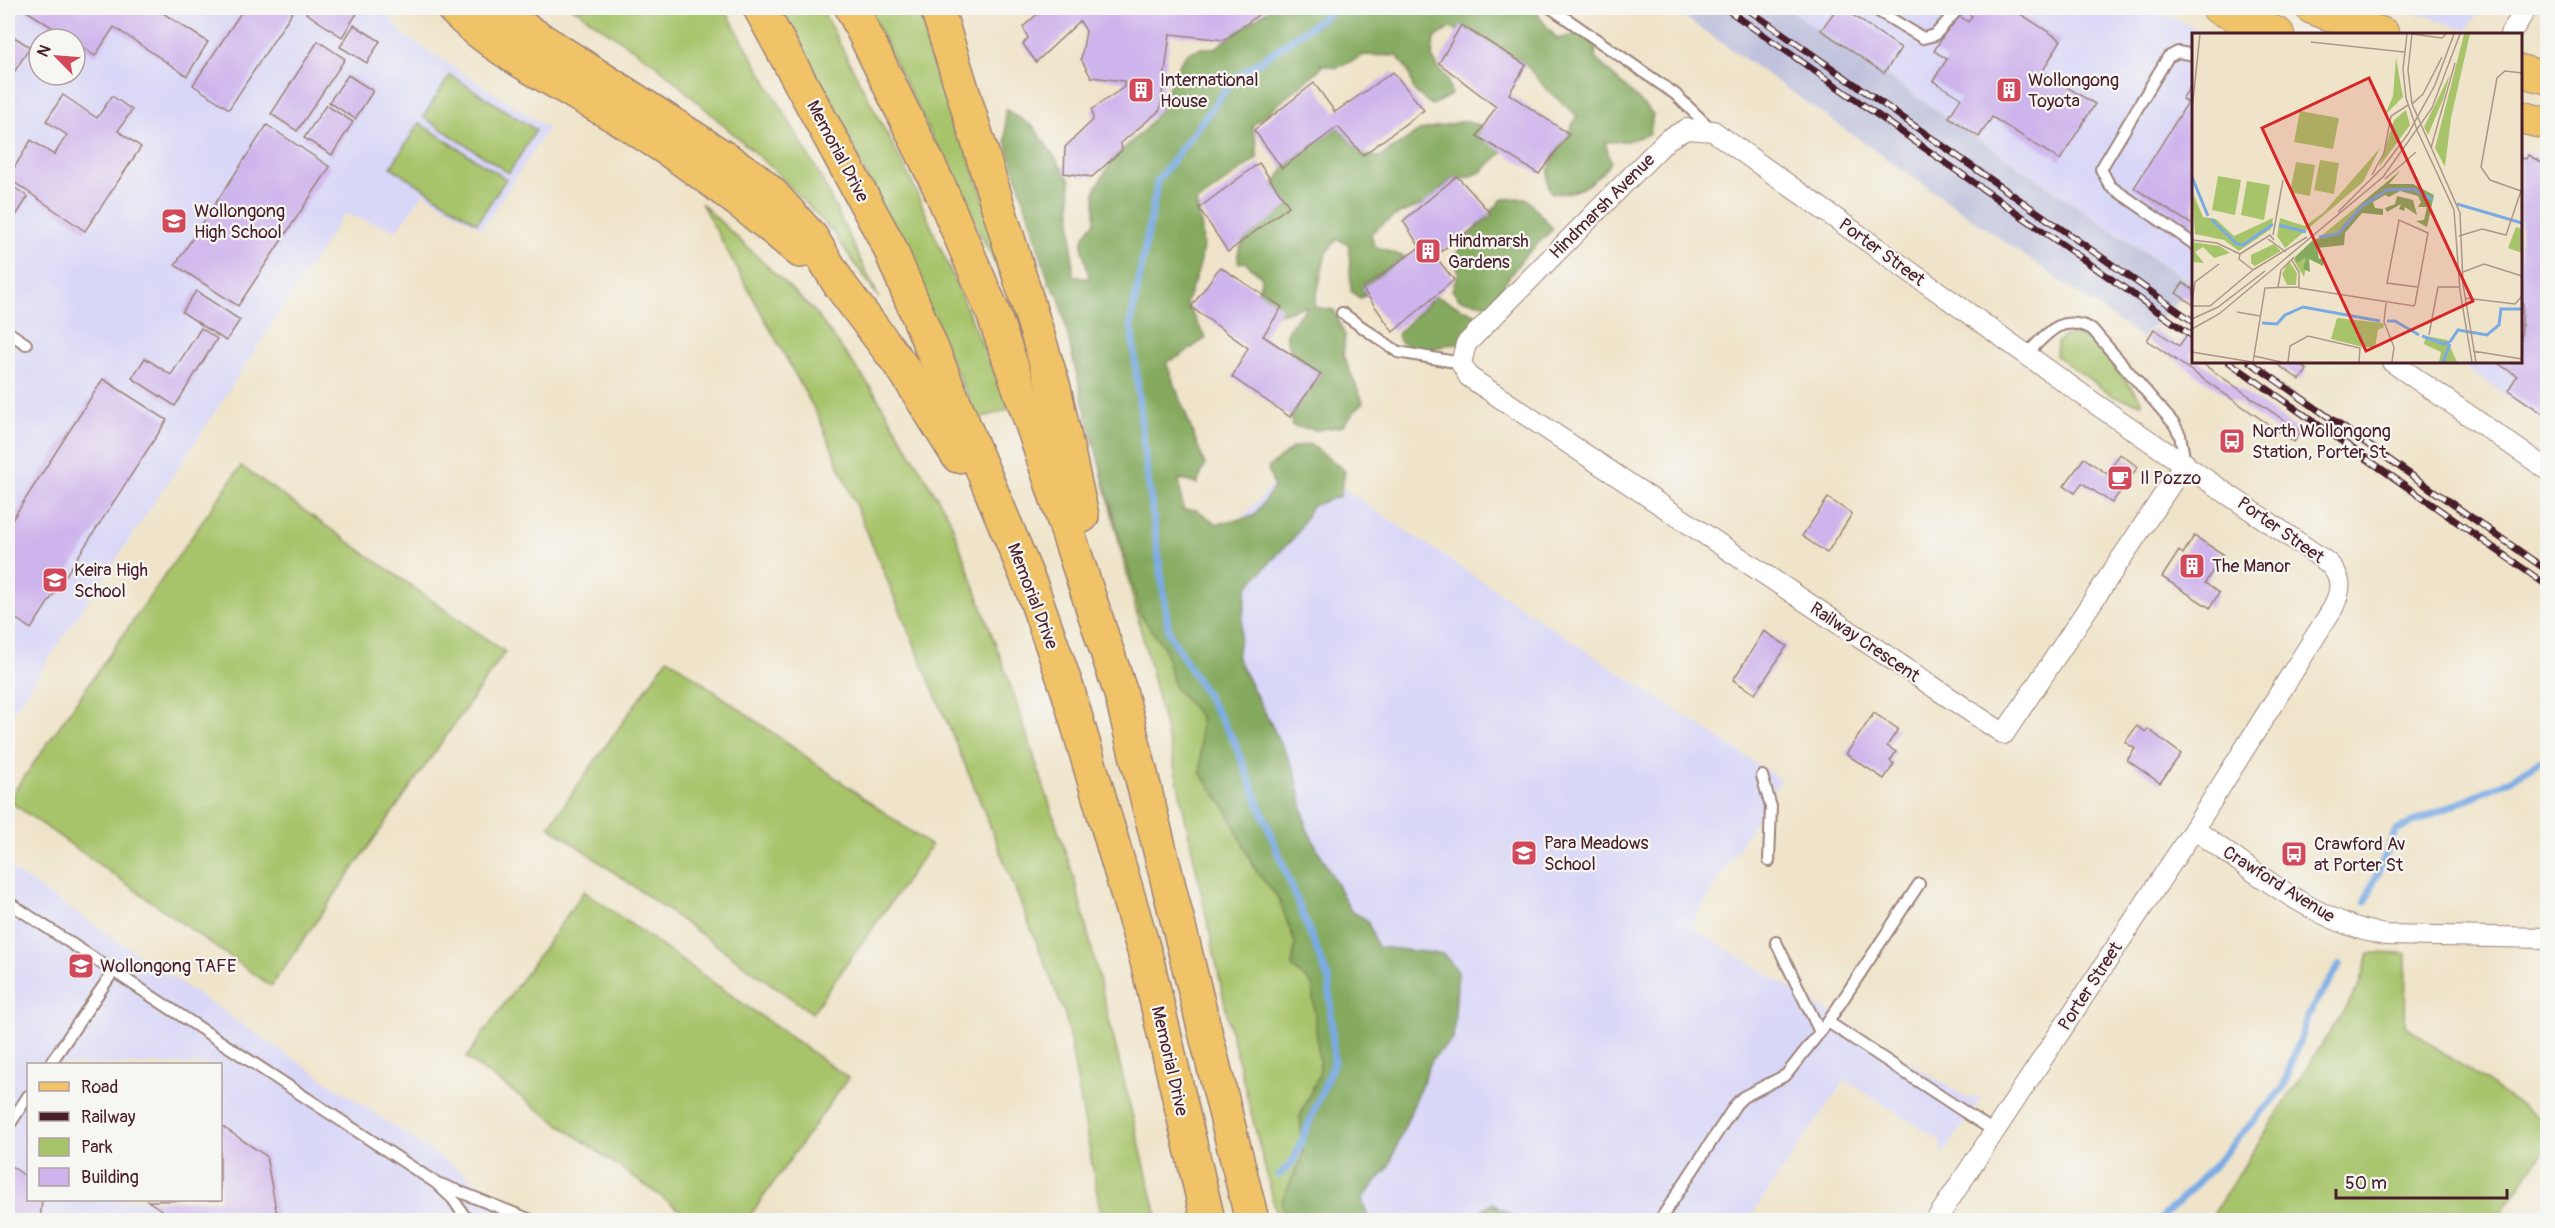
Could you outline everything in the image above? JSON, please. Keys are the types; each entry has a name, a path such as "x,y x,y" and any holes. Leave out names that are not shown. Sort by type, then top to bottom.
{"highway":[{"path":"453,8 474,27 516,56 636,128 739,199 840,285"},
{"path":"492,8 753,177 811,237 840,285 879,334 942,425 1033,591"},
{"name":"Memorial Drive","path":"760,8 889,246 1033,591 1068,691 1135,918 1208,1221"},
{"path":"852,8 938,184 992,310 1121,694"},
{"path":"937,8 1054,388 1121,694 1252,1221"}],"main road":[{"path":"2218,8 2276,33"},
{"path":"2312,8 2380,33"},
{"path":"2522,72 2547,78"},
{"path":"2522,118 2547,124"}],"street":[{"path":"2511,33 2527,8"},
{"name":"Hindmarsh Avenue","path":"1461,363 1466,344 1668,139 1687,129 1713,130"},
{"name":"Porter Street","path":"1713,130 2026,355 2327,562 2338,575 2340,583 2340,591 2333,608 2194,829 1936,1221"},
{"name":"Railway Crescent","path":"1461,363 1469,377 2004,734 2185,463"},
{"path":"2393,363 2547,470"},
{"name":"Crawford Avenue","path":"2194,829 2324,915 2364,932 2385,935 2547,938"}],"lane":[{"path":"1551,8 1675,94 1713,130"},
{"path":"1873,8 1923,38 1935,35 1959,8"},
{"path":"2192,55 2178,52 2168,57 2101,169 2104,180 2110,186 2192,243"},
{"path":"1342,313 1398,352 1461,363"},
{"path":"2026,355 2048,332 2064,323 2083,324 2092,329 2174,424 2180,435 2185,463"},
{"path":"8,332 26,344"},
{"path":"1762,776 1771,807 1769,861"},
{"path":"1660,1221 1736,1104 1743,1097 1786,1075 1828,1022 1919,884"},
{"path":"8,902 436,1183 453,1200 467,1221"},
{"path":"1776,942 1820,1032"},
{"path":"51,1063 113,972"},
{"path":"1828,1022 1995,1132"},
{"path":"8,1127 27,1098"},
{"path":"436,1183 494,1204 529,1221"},
{"path":"516,1221 529,1221"}],"shaded area":[{"name":"Wollongong High School","path":"8,8 382,8 405,36 548,128 482,229 424,193 397,230 344,214 196,441 8,719"},
{"path":"1672,8 1786,8 2192,284 2142,338"},
{"path":"1786,8 2150,8 2207,33 2192,33 2192,283"},
{"path":"2404,8 2481,8 2467,30"},
{"path":"2522,151 2547,157 2547,424 2459,363 2522,363"},
{"name":"Para Meadows School","path":"1297,458 1781,780 1690,926 1967,1098 1982,1097 1942,1156 1940,1140 1845,1080 1748,1220 1343,1220 1182,583"},
{"name":"Wollongong TAFE","path":"8,867 526,1215 524,1220 8,1220"}],"green space":[{"path":"573,8 724,8 817,170 879,298 832,231 775,171 655,64"},
{"path":"777,8 821,8 912,182 1010,409 978,419 834,105"},
{"path":"868,8 918,8 1031,336"},
{"path":"1271,8 1536,8 1540,18 1557,39 1586,32 1596,47 1595,58 1653,114 1650,134 1627,141 1605,142 1611,162 1593,181 1578,190 1552,193 1548,185 1551,165 1577,116 1547,90 1526,65 1461,25 1457,31 1450,28 1434,39 1432,58 1448,80 1451,95 1432,105 1414,91 1409,72 1397,56 1364,55 1337,68 1320,64 1322,67 1252,126 1257,145 1257,158 1196,203 1202,231 1202,254 1186,303 1206,338 1180,356 1166,362 1205,465 1197,484 1179,479 1183,510 1197,510 1217,524 1254,516 1274,487 1268,468 1292,448 1310,444 1345,471 1340,496 1312,506 1295,536 1247,587 1237,658 1295,771 1307,829 1351,911 1367,920 1377,947 1443,954 1458,971 1453,1039 1432,1059 1388,1168 1362,1199 1369,1220 1286,1220 1281,1203 1303,1154 1300,1116 1320,1072 1312,984 1292,967 1295,943 1279,899 1256,871 1226,809 1201,774 1200,716 1175,688 1164,647 1141,616 1084,406 1059,297 1049,282 1006,142 1005,109 1034,127 1070,180 1073,276 1089,279 1083,249 1084,236 1095,222 1095,190 1113,159 1146,128 1160,110 1175,71 1187,53 1202,48 1215,48"},
{"path":"450,75 536,130 509,173 423,117"},
{"path":"1464,121 1483,127 1503,152 1481,172 1460,180 1456,176 1424,204 1394,216 1371,233 1374,246 1405,257 1362,288 1366,295 1360,298 1351,291 1349,244 1337,239 1326,253 1314,307 1334,310 1345,336 1343,355 1363,402 1342,426 1317,430 1292,426 1290,417 1321,374 1296,356 1288,344 1288,330 1307,307 1277,314 1258,292 1262,277 1245,262 1239,263 1238,254 1241,246 1254,230 1289,206 1274,184 1286,166 1338,127 1363,155 1380,157 1421,130"},
{"path":"419,123 506,179 477,223 391,167"},
{"path":"1526,198 1553,229 1522,259 1489,305 1459,299 1452,290 1459,272 1454,262 1458,251 1469,235 1502,199"},
{"path":"701,203 814,311 874,392 949,517 1010,684 1075,881 1158,1220 1102,1220 1065,1014 976,791 819,418"},
{"path":"1435,296 1479,316 1478,340 1466,344 1449,344 1420,353 1401,342 1397,334"},
{"path":"2074,334 2096,344 2142,401 2142,404 2115,397 2056,356 2057,343 2064,336"},
{"path":"1071,350 1158,398 1197,619 1365,1004 1336,1220 1278,1220 1230,1028 1172,755"},
{"path":"241,466 505,652 271,986 8,800"},
{"path":"668,658 931,846 812,1013 549,826"},
{"path":"584,891 848,1078 747,1220 694,1220 466,1058"},
{"path":"2369,953 2406,954 2405,1026 2547,1124 2547,1145 2502,1211 2502,1220 2209,1220 2360,985"},
{"path":"1492,1203 1518,1220 1477,1220 1477,1213"}],"building":[{"path":"22,8 155,8 208,42 187,76 114,27 95,56 87,50 87,27 51,27"},
{"path":"244,8 295,8 229,109 193,85"},
{"path":"309,8 355,8 359,10 342,37 306,13"},
{"name":"International House","path":"1044,8 1267,8 1225,40 1170,34 1160,110 1121,143 1122,150 1092,177 1064,173 1065,147 1093,120 1092,109 1124,87 1124,81 1091,77 1081,59 1086,31 1080,21 1036,62 1023,44 1028,38 1023,27"},
{"path":"1837,8 1842,8 1901,48 1884,73 1821,30"},
{"name":"Wollongong Toyota","path":"1969,8 2011,8 2061,40 2042,72 2095,104 2060,160 1992,117 1979,137 1949,117 1961,98 1933,81 1947,59 1934,51 1956,14 1968,22 1972,16 1966,12"},
{"path":"354,25 380,41 367,63 340,47"},
{"path":"1461,25 1526,65 1509,94 1569,134 1539,174 1477,136 1496,107 1439,63"},
{"path":"8,33 27,45 27,52 8,82"},
{"path":"318,41 345,59 297,131 271,114"},
{"path":"1393,72 1424,110 1363,155 1338,127 1282,168 1254,130 1314,83 1335,112"},
{"path":"348,75 373,91 355,119 329,102"},
{"path":"2192,84 2192,225 2134,188 2188,102 2182,99"},
{"path":"63,95 97,118 112,96 132,110 118,131 141,147 85,231 8,178 31,140 54,155 67,135 46,121"},
{"path":"326,105 353,122 332,155 304,138"},
{"path":"267,125 330,167 238,306 175,265"},
{"path":"2528,155 2548,166 2542,177 2548,180 2548,417 2508,390 2517,376 2498,363 2522,363 2522,158 2526,159"},
{"path":"1259,163 1289,206 1228,252 1199,208"},
{"name":"Hindmarsh Gardens","path":"1457,176 1491,214 1435,256 1454,280 1393,332 1362,288 1420,247 1403,221"},
{"path":"8,183 28,197 10,225 8,223"},
{"path":"1220,267 1282,307 1263,336 1321,374 1290,417 1232,377 1248,348 1191,307"},
{"path":"2183,283 2192,289 2192,304 2176,293"},
{"path":"196,291 240,320 226,341 182,312"},
{"path":"201,328 217,339 175,406 132,378 145,358 171,375"},
{"path":"2192,328 2192,352 2190,354 2192,363 2201,363 2301,432 2294,442 2147,340 2154,329 2179,346"},
{"path":"2275,363 2297,363 2307,370 2300,380"},
{"path":"103,379 167,420 31,629 8,613 8,526"},
{"path":"2120,454 2138,467 2112,503 2082,483 2075,493 2064,486 2084,458 2107,474"},
{"path":"1828,498 1852,514 1827,553 1802,536"},
{"name":"The Manor","path":"2194,536 2223,554 2205,583 2219,593 2210,608 2162,577 2179,551 2183,554"},
{"path":"1764,631 1787,646 1755,694 1733,680"},
{"path":"1874,713 1898,729 1887,746 1896,752 1890,761 1894,764 1884,779 1846,754"},
{"path":"2137,726 2146,732 2148,729 2181,754 2160,783 2127,760 2135,749 2125,742"},
{"path":"222,1126 266,1156 278,1220 170,1220 169,1215 148,1201 222,1201"},
{"path":"8,1164 27,1177 27,1201 42,1201 40,1220 8,1220"}],"waterway":[{"path":"1279,1175 1293,1162 1334,1062 1329,981 1234,741 1169,633 1145,457 1131,322 1158,180 1233,80 1337,8"},
{"path":"2365,902 2396,830 2504,783 2548,757"},
{"path":"2160,1220 2208,1172 2283,1088 2308,1015 2340,965"}],"railway":[{"path":"1725,8 2192,336"},
{"path":"1746,8 2192,321"},
{"path":"2230,363 2548,586"},
{"path":"2251,363 2548,571"}],"place":[{"name":"International House","path":"1141,90"},
{"name":"Wollongong Toyota","path":"2009,90"},
{"name":"Wollongong High School","path":"174,221"},
{"name":"Hindmarsh Gardens","path":"1428,251"},
{"name":"North Wollongong Station, Porter St","path":"2232,441"},
{"name":"Il Pozzo","path":"2120,478"},
{"name":"The Manor","path":"2192,566"},
{"name":"Keira High School","path":"55,580"},
{"name":"Para Meadows School","path":"1524,853"},
{"name":"Crawford Av at Porter St","path":"2294,854"},
{"name":"Wollongong TAFE","path":"81,966"}]}
